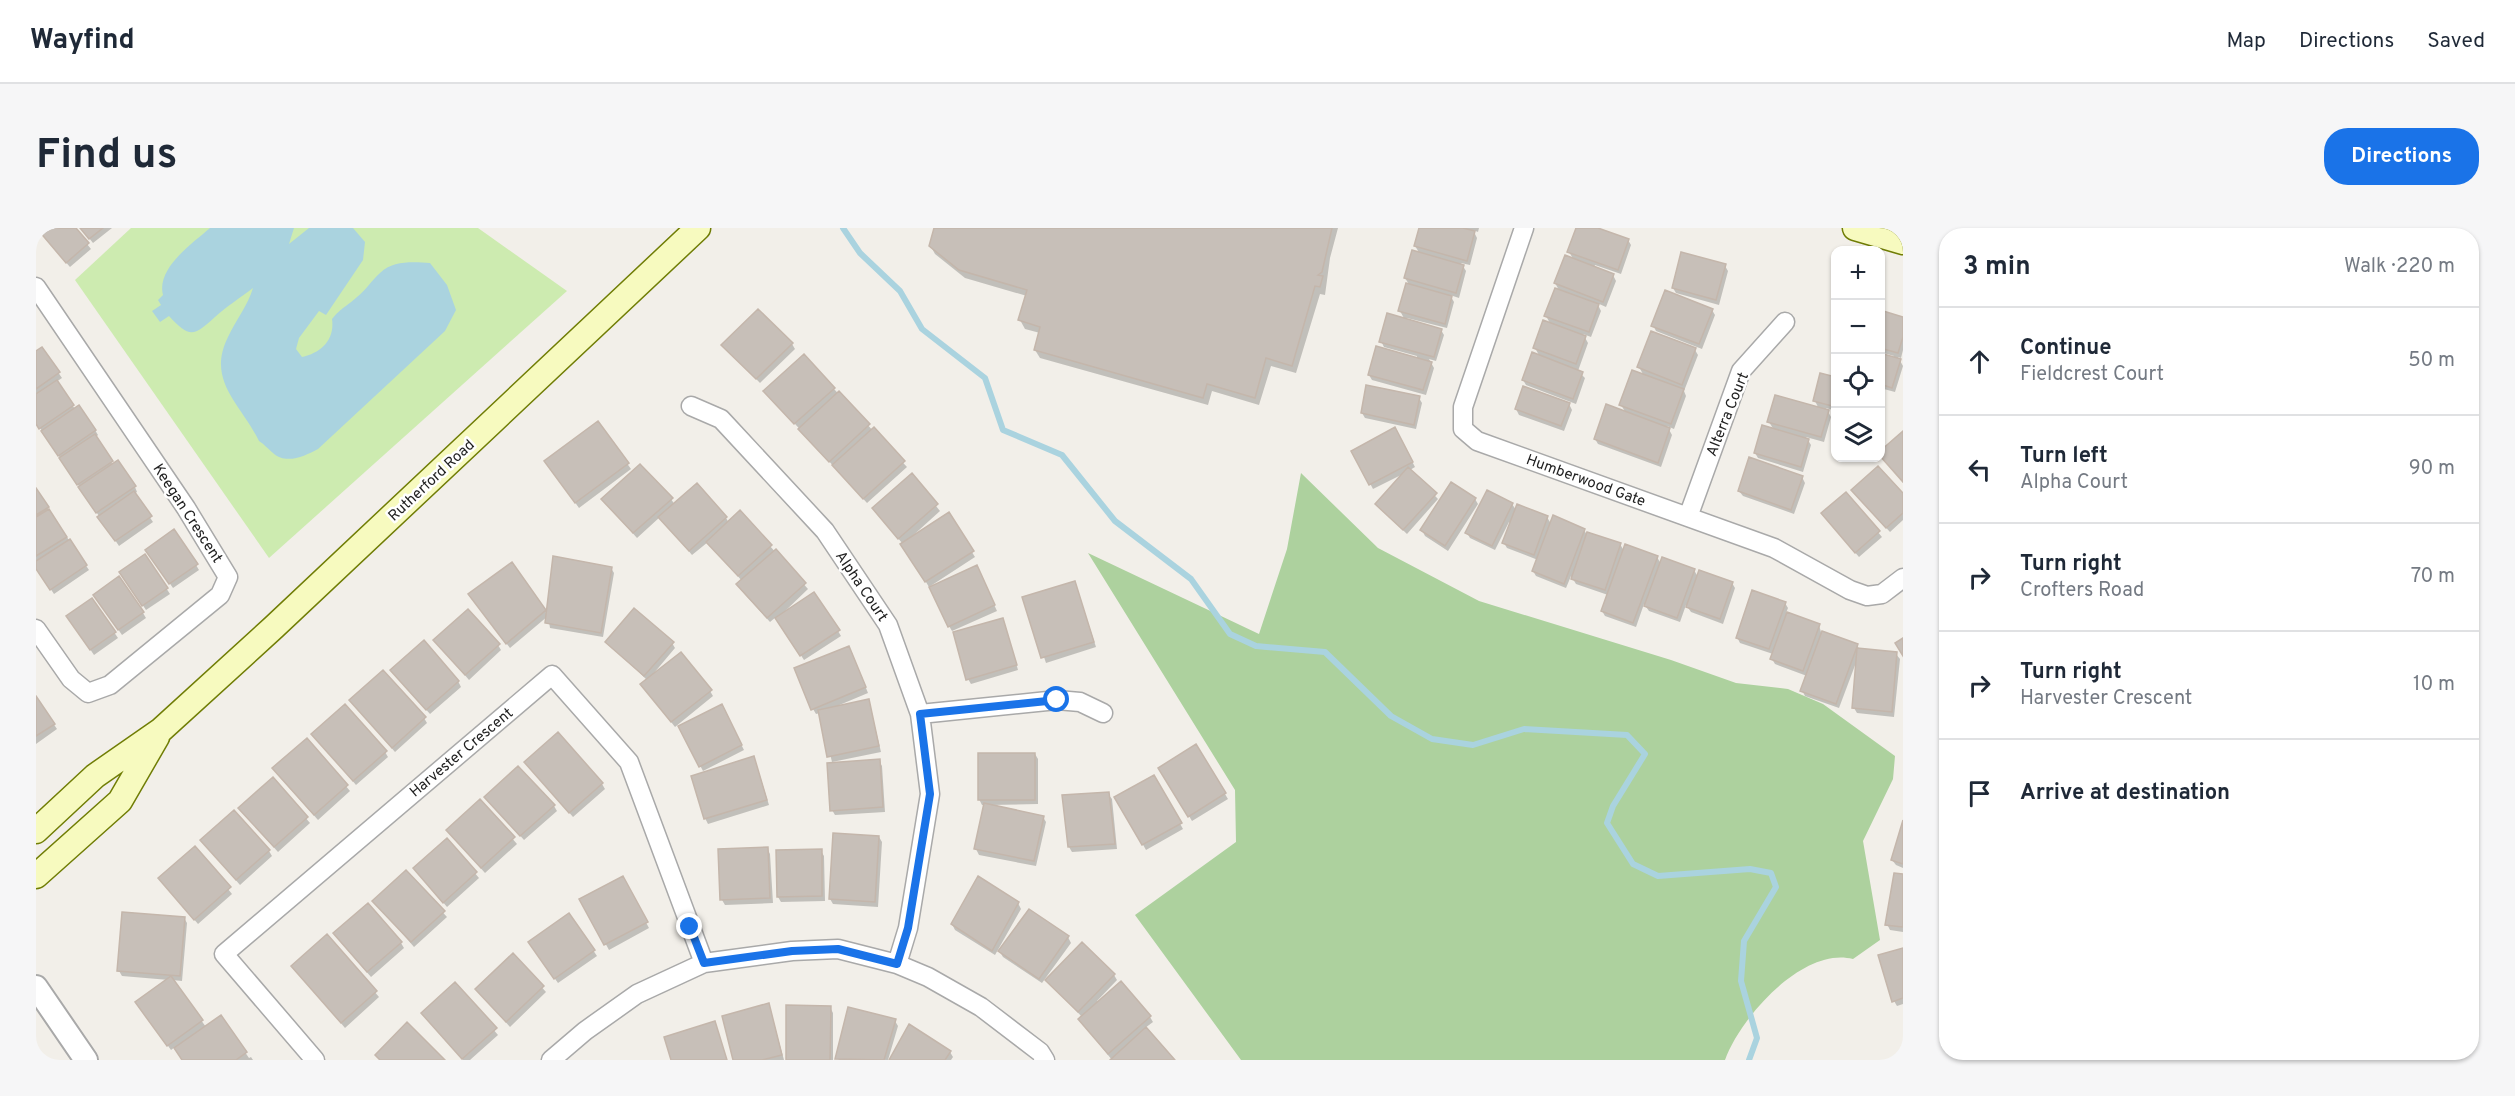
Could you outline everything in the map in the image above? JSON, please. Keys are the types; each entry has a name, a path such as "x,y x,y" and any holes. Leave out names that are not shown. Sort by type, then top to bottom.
{"main road":[{"name":"Rutherford Road","path":"36,831 95,776 161,730 698,228"},
{"path":"1855,228 1903,242"},
{"name":"Rutherford Road","path":"36,876 120,801 161,730"}],"street":[{"name":"Humberwood Gate","path":"1524,228 1462,407 1464,429 1477,441 1774,548 1850,590 1867,596 1882,594 1903,578"},
{"name":"Keegan Crescent","path":"36,287 186,508 228,577 220,595 110,685 88,693 70,679 36,629"},
{"name":"Alterra Court","path":"1688,517 1741,371 1785,322"},
{"name":"Alpha Court","path":"691,405 721,418 825,531 888,625 920,714 930,794 908,928 897,964"},
{"name":"Harvester Crescent","path":"315,1060 224,954 552,675 629,762 704,963"},
{"path":"920,714 1057,700 1080,702 1103,713"},
{"path":"551,1060 585,1031 638,993 704,963 792,951 838,949 897,964 928,977 981,1007 1040,1052 1045,1060"},
{"path":"36,987 86,1060"}],"green space":[{"path":"131,228 478,228 567,291 269,558 75,280"},
{"path":"1301,473 1378,548 1479,601 1671,660 1736,683 1788,689 1823,704 1895,756 1893,779 1863,841 1880,940 1853,959 1834,958 1814,963 1794,974 1759,1006 1744,1025 1725,1060 1241,1060 1135,915 1236,842 1235,790 1088,553 1259,634 1287,549"}],"water":[{"path":"210,228 294,228 289,244 309,228 353,228 365,242 363,260 326,315 319,311 299,338 296,349 302,357 321,349 329,339 332,319 335,315 380,273 397,264 430,263 447,285 456,310 445,331 318,449 301,457 290,459 278,457 259,441 228,392 221,367 222,353 228,337 253,288 197,331 182,329 169,316 160,322 152,311 161,305 158,300 163,295 162,285 170,266"}],"building":[{"path":"42,228 76,228 89,243 66,263 39,231"},
{"path":"80,228 103,228 89,239"},
{"path":"934,228 1332,228 1322,272 1318,275 1323,276 1320,287 1315,286 1292,366 1266,358 1255,398 1207,384 1203,398 1034,350 1040,327 1018,320 1027,290 959,270 929,246"},
{"path":"1419,228 1463,228 1475,231 1467,261 1414,246"},
{"path":"1576,228 1598,228 1629,239 1618,270 1567,252"},
{"path":"1412,250 1464,265 1456,293 1404,278"},
{"path":"1681,252 1726,264 1716,300 1672,288"},
{"path":"1565,255 1614,274 1603,302 1554,283"},
{"path":"1406,283 1452,296 1445,324 1398,311"},
{"path":"1555,288 1599,304 1589,332 1544,316"},
{"path":"1665,290 1713,309 1699,344 1651,326"},
{"path":"758,309 793,343 756,379 721,345"},
{"path":"1885,312 1903,317 1903,337 1898,353 1885,349"},
{"path":"1387,313 1442,329 1434,357 1379,342"},
{"path":"1543,320 1586,336 1576,364 1533,348"},
{"path":"1651,331 1696,348 1682,385 1637,367"},
{"path":"1376,346 1432,362 1423,390 1368,375"},
{"path":"42,347 60,372 36,389 36,351"},
{"path":"1532,352 1583,372 1573,399 1522,380"},
{"path":"804,354 835,388 794,424 763,391"},
{"path":"1885,354 1901,359 1892,388 1885,386"},
{"path":"1632,370 1684,389 1671,424 1619,405"},
{"path":"1820,373 1831,376 1831,406 1813,401"},
{"path":"57,380 74,405 39,429 36,424 36,394"},
{"path":"1366,385 1420,396 1414,425 1361,413"},
{"path":"1523,386 1570,403 1561,426 1515,409"},
{"path":"839,391 870,424 829,462 798,429"},
{"path":"1775,395 1829,410 1821,437 1767,422"},
{"path":"1606,404 1670,428 1658,463 1594,439"},
{"path":"79,405 96,430 58,456 41,431"},
{"path":"598,421 629,463 575,503 544,461"},
{"path":"1762,425 1809,439 1801,467 1754,453"},
{"path":"874,427 905,461 863,499 832,465"},
{"path":"1395,427 1413,462 1369,485 1351,451"},
{"path":"1903,431 1903,482 1885,462 1885,447"},
{"path":"95,434 113,461 77,485 59,458"},
{"path":"1749,457 1803,476 1791,510 1738,491"},
{"path":"118,460 136,486 96,513 78,487"},
{"path":"640,464 673,498 633,533 601,499"},
{"path":"1878,466 1903,493 1903,513 1886,528 1851,490"},
{"path":"1408,467 1437,493 1403,530 1375,504"},
{"path":"912,473 938,504 898,539 872,508"},
{"path":"1451,482 1476,498 1445,546 1420,530"},
{"path":"697,483 727,517 689,551 658,517"},
{"path":"36,488 49,507 36,515"},
{"path":"1487,490 1513,503 1492,546 1465,533"},
{"path":"134,491 152,516 115,541 97,517"},
{"path":"1846,492 1880,531 1855,553 1821,513"},
{"path":"1517,504 1548,516 1534,555 1502,543"},
{"path":"49,509 67,537 36,556 36,517"},
{"path":"740,510 772,545 738,576 706,542"},
{"path":"949,512 974,551 925,582 900,544"},
{"path":"1553,515 1585,529 1564,584 1532,571"},
{"path":"174,529 198,564 169,584 145,550"},
{"path":"1587,532 1621,543 1605,590 1571,579"},
{"path":"70,539 87,565 50,590 36,569 36,561"},
{"path":"1625,544 1658,556 1633,623 1601,611"},
{"path":"776,549 806,583 767,618 736,584"},
{"path":"145,554 168,588 142,606 119,572"},
{"path":"553,556 612,567 601,633 545,623"},
{"path":"1662,557 1695,569 1677,618 1644,606"},
{"path":"512,562 546,610 506,644 468,594"},
{"path":"977,565 995,605 948,627 929,587"},
{"path":"1699,570 1733,582 1720,619 1686,607"},
{"path":"119,576 144,612 118,630 93,595"},
{"path":"1075,581 1094,642 1041,658 1022,597"},
{"path":"1752,590 1786,602 1769,649 1736,638"},
{"path":"814,592 840,630 800,656 775,618"},
{"path":"92,598 116,632 90,650 66,616"},
{"path":"634,608 674,642 644,676 605,642"},
{"path":"468,609 500,644 465,675 433,640"},
{"path":"1787,612 1820,624 1803,671 1770,659"},
{"path":"1003,618 1017,665 966,680 953,632"},
{"path":"1822,631 1858,644 1836,704 1800,691"},
{"path":"1903,638 1903,656 1895,643"},
{"path":"424,640 459,681 426,710 390,670"},
{"path":"849,646 866,687 811,710 794,668"},
{"path":"1857,648 1897,652 1892,712 1852,708"},
{"path":"681,652 712,690 671,722 640,684"},
{"path":"383,670 426,717 392,748 349,700"},
{"path":"36,696 55,724 36,736"},
{"path":"869,699 879,746 827,757 818,710"},
{"path":"345,704 387,751 353,781 311,734"},
{"path":"722,704 742,745 699,767 678,726"},
{"path":"558,732 603,783 569,813 524,762"},
{"path":"307,738 348,785 314,815 272,768"},
{"path":"1196,744 1226,793 1188,817 1158,768"},
{"path":"978,753 1035,753 1035,800 978,800"},
{"path":"754,756 767,800 704,819 691,776"},
{"path":"880,759 883,807 830,811 827,763"},
{"path":"518,766 555,805 520,836 484,797"},
{"path":"1154,775 1182,823 1142,845 1114,797"},
{"path":"273,777 308,817 274,847 238,808"},
{"path":"1109,792 1115,844 1068,847 1062,795"},
{"path":"480,799 515,837 481,868 446,830"},
{"path":"984,803 1044,816 1034,861 974,849"},
{"path":"234,810 270,850 236,880 200,840"},
{"path":"1903,820 1903,864 1891,860"},
{"path":"833,833 879,836 875,902 829,899"},
{"path":"447,838 477,872 443,903 413,868"},
{"path":"195,846 231,887 194,920 158,878"},
{"path":"768,847 770,898 720,900 718,849"},
{"path":"822,849 822,896 777,897 776,850"},
{"path":"406,870 445,911 411,942 372,901"},
{"path":"1894,873 1903,874 1903,927 1885,925"},
{"path":"623,876 648,922 604,945 579,899"},
{"path":"978,876 1019,902 992,951 951,924"},
{"path":"368,903 402,942 367,972 333,933"},
{"path":"1029,909 1069,936 1039,979 998,951"},
{"path":"122,912 185,917 180,976 117,971"},
{"path":"569,913 595,950 554,979 528,942"},
{"path":"327,934 377,991 341,1023 291,966"},
{"path":"1082,942 1115,974 1078,1012 1045,980"},
{"path":"1903,948 1903,998 1892,1002 1878,955"},
{"path":"513,953 544,986 506,1022 475,989"},
{"path":"171,976 203,1020 167,1046 135,1002"},
{"path":"1121,981 1151,1016 1108,1054 1078,1019"},
{"path":"455,982 497,1028 462,1059 421,1013"},
{"path":"769,1003 782,1055 762,1060 733,1060 722,1016"},
{"path":"786,1005 831,1006 830,1060 786,1060"},
{"path":"848,1007 896,1019 884,1060 835,1059"},
{"path":"221,1015 247,1052 236,1060 182,1060 174,1048"},
{"path":"715,1021 727,1060 671,1060 664,1037"},
{"path":"407,1022 445,1060 380,1060 375,1055"},
{"path":"909,1024 951,1051 945,1060 889,1060"},
{"path":"1146,1027 1175,1060 1110,1060"}],"waterway":[{"path":"843,228 860,253 900,291 922,329 985,378 1003,430 1062,455 1115,521 1191,579 1230,634 1256,646 1325,652 1391,716 1432,739 1473,745 1524,729 1627,735 1645,754 1613,806 1607,823 1633,864 1658,876 1750,869 1771,873 1776,887 1744,941 1741,981 1757,1038 1749,1060"}],"route":[{"path":"690,927 704,963 792,951 838,949 897,964 908,928 930,794 920,714 1057,700"}]}
